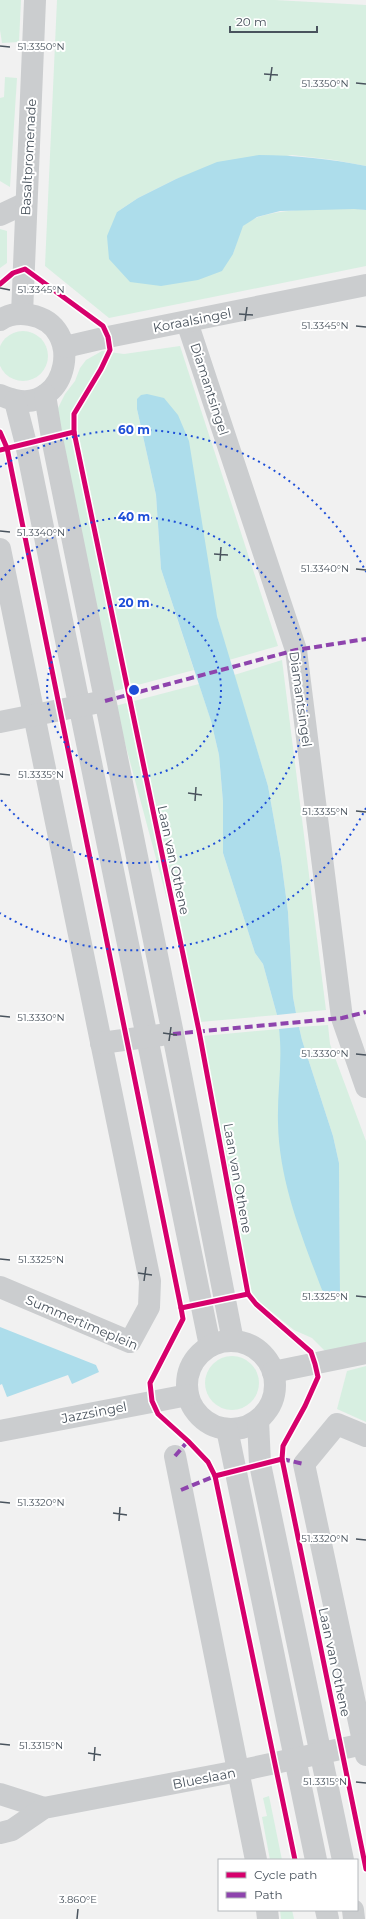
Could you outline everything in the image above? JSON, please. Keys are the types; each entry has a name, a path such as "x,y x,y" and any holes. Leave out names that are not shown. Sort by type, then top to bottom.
{"street":[{"name":"Basaltpromenade","path":"22,314 35,0"},
{"path":"0,215 26,203"},
{"name":"Koraalsingel","path":"65,347 366,285"},
{"path":"0,320 12,315 22,314 36,316 49,323 59,334 65,347 65,366 58,382 45,395 31,400 8,398 26,444 81,706 210,1346"},
{"name":"Diamantsingel","path":"187,322 296,650 342,1018 366,1087"},
{"path":"45,395 52,438 173,1034 233,1341"},
{"path":"0,548 101,1043 173,1034"},
{"path":"0,722 105,701"},
{"name":"Summertimeplein","path":"0,1287 130,1342 149,1307 150,1281 101,1043"},
{"path":"233,1341 250,1345 265,1356 273,1372 275,1389 269,1407 258,1420 243,1427 227,1429 213,1425 202,1418 193,1407 188,1395 188,1375 196,1358 210,1346 233,1341"},
{"path":"273,1372 366,1353"},
{"name":"Jazzsingel","path":"0,1431 188,1395"},
{"path":"258,1420 260,1464 343,1859"},
{"name":"Laan van Othene","path":"365,1749 304,1464 337,1424 366,1436"},
{"path":"227,1429 316,1859"},
{"path":"175,1456 256,1859"},
{"name":"Blueslaan","path":"0,1833 12,1830 44,1808 238,1771 321,1753 365,1749"},
{"name":"Blueslaan","path":"0,1794 44,1808"}],"green space":[{"path":"0,0 21,0 19,42 2,43 0,30"},
{"path":"57,0 275,0 366,5 366,166 334,160 292,155 176,179 138,198 117,212 233,254 242,227 250,220 264,215 281,212 321,209 366,210 366,266 109,318 45,266"},
{"path":"5,77 17,78 10,187 0,181 0,98 4,97"},
{"path":"0,229 7,231 7,263 0,268"},
{"path":"23,331 37,335 44,342 48,356 44,370 37,377 32,379 23,381 9,377 2,370 0,365 -1,351 2,342 9,335 14,333"},
{"path":"180,346 278,646 229,660 217,616 137,409 156,495 161,569 194,670 111,692 56,412 86,360 102,351 124,354"},
{"path":"282,660 326,1010 296,1013 293,997 288,912 281,859 268,786 234,675"},
{"path":"199,684 211,721 219,755 223,802 223,853 255,953 263,964 277,1015 200,1022 115,706"},
{"path":"328,1025 330,1044 366,1141 366,1342 325,1351 312,1338 294,1330 252,1296 246,1277 203,1036 279,1029 322,1290 330,1295 340,1295 339,1163 333,1136 299,1027"},
{"path":"232,1356 242,1358 251,1364 257,1373 259,1383 257,1393 251,1402 242,1408 232,1410 222,1408 213,1402 207,1393 205,1383 207,1373 213,1364 222,1358"},
{"path":"366,1366 366,1422 337,1409 347,1371"},
{"path":"269,1796 282,1859 270,1859 262,1817 267,1816 263,1798"},
{"path":"280,1911 292,1911 294,1919 281,1919"}],"water":[{"path":"259,155 313,158 366,166 366,210 280,211 257,217 243,226 233,254 222,271 198,280 161,286 130,282 109,259 107,236 117,212 138,198 176,179 217,162"},
{"path":"147,394 164,398 178,415 189,441 217,616 268,786 281,859 288,912 293,997 296,1013 277,1015 263,964 255,953 223,853 223,802 219,755 211,721 161,569 156,495 137,409 137,399 141,395"},
{"path":"299,1027 333,1136 339,1163 340,1295 329,1295 322,1290 293,1208 282,1166 278,1123 280,1065 279,1029"},
{"path":"0,1327 96,1365 99,1372 72,1384 68,1375 7,1397 2,1384 0,1385"}],"marked path":[{"path":"105,701 296,650 366,639"},
{"path":"173,1034 342,1018 366,1012"},
{"path":"175,1456 188,1441"},
{"path":"282,1459 304,1464"},
{"path":"181,1490 215,1476"}],"cycle path":[{"path":"0,284 13,273 25,269 103,326 108,337 110,350 101,369 74,414 74,432 199,1031 248,1294 256,1304 311,1352 318,1377 305,1406 283,1446 282,1459 366,1869"},
{"path":"0,432 7,448 183,1319 150,1383 152,1401 158,1414 188,1441 208,1462 215,1476 295,1859"},
{"path":"0,450 74,432"},
{"path":"181,1308 248,1294"},
{"path":"215,1476 282,1459"}]}
